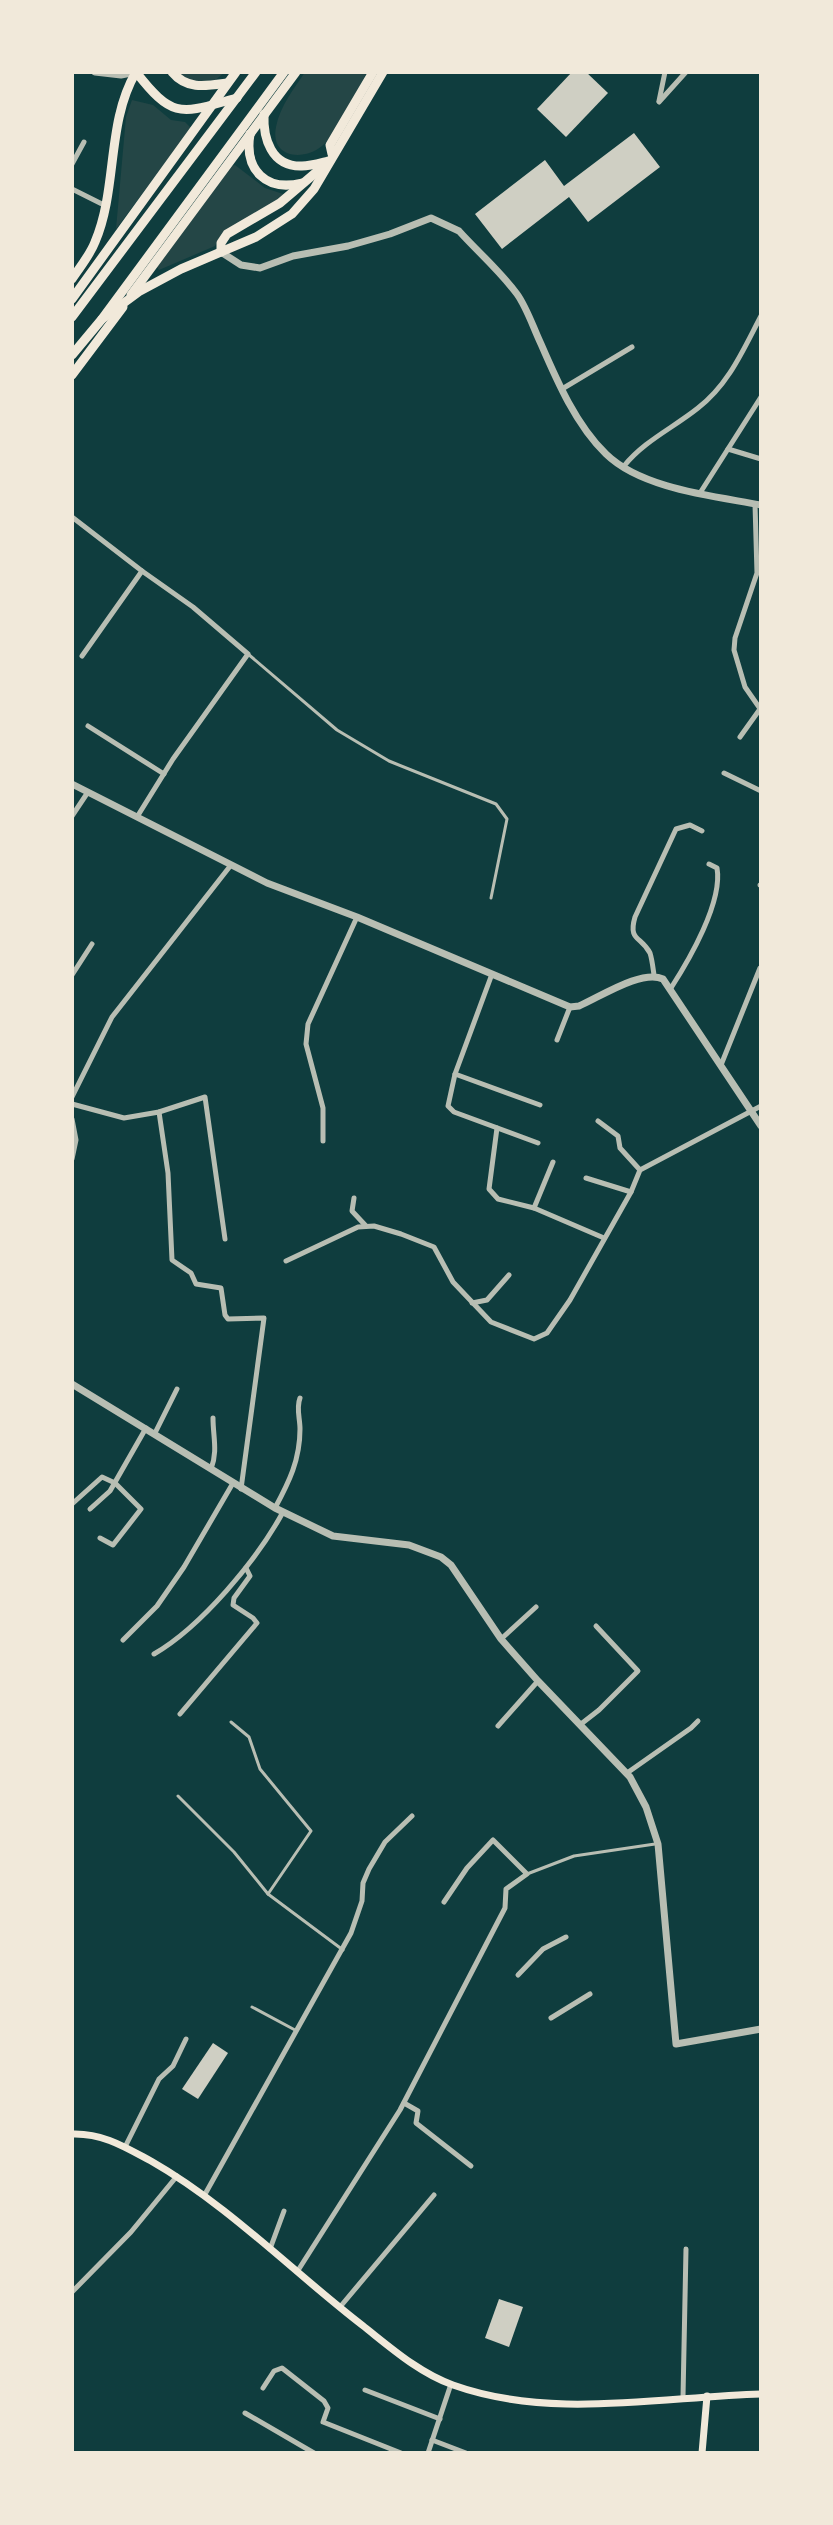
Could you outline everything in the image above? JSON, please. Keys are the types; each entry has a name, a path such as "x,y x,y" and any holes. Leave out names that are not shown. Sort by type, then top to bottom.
{"highway":[{"path":"72,279 95,243 105,206 117,125 126,89 136,72 155,97 170,108 192,110 237,98"},
{"path":"172,72 183,83 195,86 227,83"},
{"path":"72,299 236,72"},
{"path":"72,317 256,72"},
{"path":"72,355 102,319 284,72"},
{"path":"72,375 296,72"},
{"path":"102,319 140,291 181,269 256,237 292,214 314,189 330,158 330,145 373,72"},
{"path":"221,252 221,243 227,234 280,203 339,148 383,72"},
{"path":"265,98 247,149 252,163 261,177 271,183 283,186 305,182"},
{"path":"264,114 265,140 278,157 300,167 330,158"}],"main road":[{"path":"72,2134 110,2138 177,2176 405,2359 451,2384 499,2399 529,2403 585,2404 761,2394"},
{"path":"702,2453 707,2396"}],"street":[{"path":"95,72 121,75 136,72"},
{"path":"665,72 659,102 686,72"},
{"path":"72,164 84,142"},
{"path":"72,189 105,206"},
{"path":"221,252 241,265 260,268 293,256 348,246 390,234 431,218 459,231 517,295 562,389 606,454 647,477 699,494 758,504 757,573 735,638 734,650 745,687 760,709 740,737"},
{"path":"624,466 634,454 698,408 725,383 761,316"},
{"path":"562,389 632,347"},
{"path":"699,494 761,397"},
{"path":"728,449 761,459"},
{"path":"72,517 193,607 248,654 137,817"},
{"path":"82,656 142,571"},
{"path":"88,726 164,774"},
{"path":"724,773 761,791"},
{"path":"72,784 292,894 357,917 570,1007 579,1006 638,978 654,975 663,979 761,1126"},
{"path":"72,816 88,792"},
{"path":"654,975 650,954 634,936 635,917 676,829 690,825 702,831"},
{"path":"72,1097 112,1017 231,864"},
{"path":"671,988 695,952 713,901 719,879 717,868 709,864"},
{"path":"323,1141 323,1108 306,1044 308,1024 357,917"},
{"path":"72,975 92,944"},
{"path":"720,1066 760,968"},
{"path":"492,974 455,1074 448,1106 454,1112 538,1143"},
{"path":"557,1040 570,1007"},
{"path":"455,1074 540,1105"},
{"path":"72,1076 80,1080"},
{"path":"72,1104 124,1118 159,1112 205,1097 225,1239"},
{"path":"286,1261 358,1227 367,1226 401,1234 434,1247 453,1282 491,1322 534,1339 547,1333 570,1300 631,1192 640,1170 761,1106"},
{"path":"159,1112 168,1173 172,1260 191,1273 196,1284 221,1288 227,1317 264,1318 241,1489"},
{"path":"72,1119 76,1140 72,1159"},
{"path":"598,1121 618,1136 620,1148 640,1170"},
{"path":"497,1128 489,1189 498,1199 534,1208 604,1238"},
{"path":"534,1208 553,1162"},
{"path":"586,1178 631,1192"},
{"path":"354,1198 352,1211 367,1226"},
{"path":"471,1303 487,1300 509,1275"},
{"path":"72,1384 241,1489 333,1536 409,1545 441,1557 451,1565 501,1639 627,1773 646,1807 658,1844 676,2044 761,2029"},
{"path":"155,1433 177,1389"},
{"path":"275,1508 298,1462 300,1398"},
{"path":"211,1469 217,1453 213,1440 213,1418"},
{"path":"90,1509 110,1491 146,1428"},
{"path":"72,1504 102,1477 115,1483 141,1511 113,1545 100,1538"},
{"path":"123,1640 157,1606 184,1567 233,1483"},
{"path":"154,1654 197,1620 246,1568 267,1542 283,1512"},
{"path":"180,1714 257,1623 233,1605 234,1598 250,1576 246,1568"},
{"path":"501,1639 536,1607"},
{"path":"581,1724 638,1671 596,1626"},
{"path":"498,1726 538,1681"},
{"path":"627,1773 698,1721"},
{"path":"204,2196 343,1950 362,1901 363,1883 385,1842 412,1816"},
{"path":"297,2273 404,2103 505,1908 506,1889 527,1874 493,1840 467,1868 444,1902"},
{"path":"518,1975 543,1949 566,1937"},
{"path":"551,2018 590,1994"},
{"path":"125,2147 159,2079 173,2066 186,2039"},
{"path":"404,2103 418,2111 416,2123 471,2166"},
{"path":"72,2292 131,2232 177,2176"},
{"path":"339,2308 434,2195"},
{"path":"270,2250 284,2211"},
{"path":"683,2397 686,2249"},
{"path":"263,2388 274,2371 282,2368 324,2401 328,2408 323,2422 401,2453"},
{"path":"428,2453 451,2384"},
{"path":"365,2390 440,2419"},
{"path":"245,2413 314,2453"},
{"path":"432,2440 466,2453"}],"lane":[{"path":"248,654 337,730 389,761 496,804 507,819 491,898"},
{"path":"231,1722 249,1737 260,1769 311,1831 268,1894"},
{"path":"178,1796 234,1852 268,1894 343,1950"},
{"path":"527,1874 574,1856 658,1844"},
{"path":"252,2007 297,2031"}],"shaded area":[{"path":"179,72 225,72 214,81 201,85 183,78"},
{"path":"305,72 367,72 329,139 306,154 289,154 278,145 276,127 284,105"},
{"path":"132,100 153,105 171,120 185,122 191,128 116,229 126,117"},
{"path":"235,165 265,188 286,195 222,233 215,246 159,270 157,267"}],"building":[{"path":"572,72 586,72 608,93 566,137 537,109"},
{"path":"634,133 660,167 588,222 569,197 502,249 475,214 545,160 564,186"},
{"path":"213,2043 228,2053 198,2099 182,2089"},
{"path":"499,2299 523,2307 509,2347 485,2338"}]}
